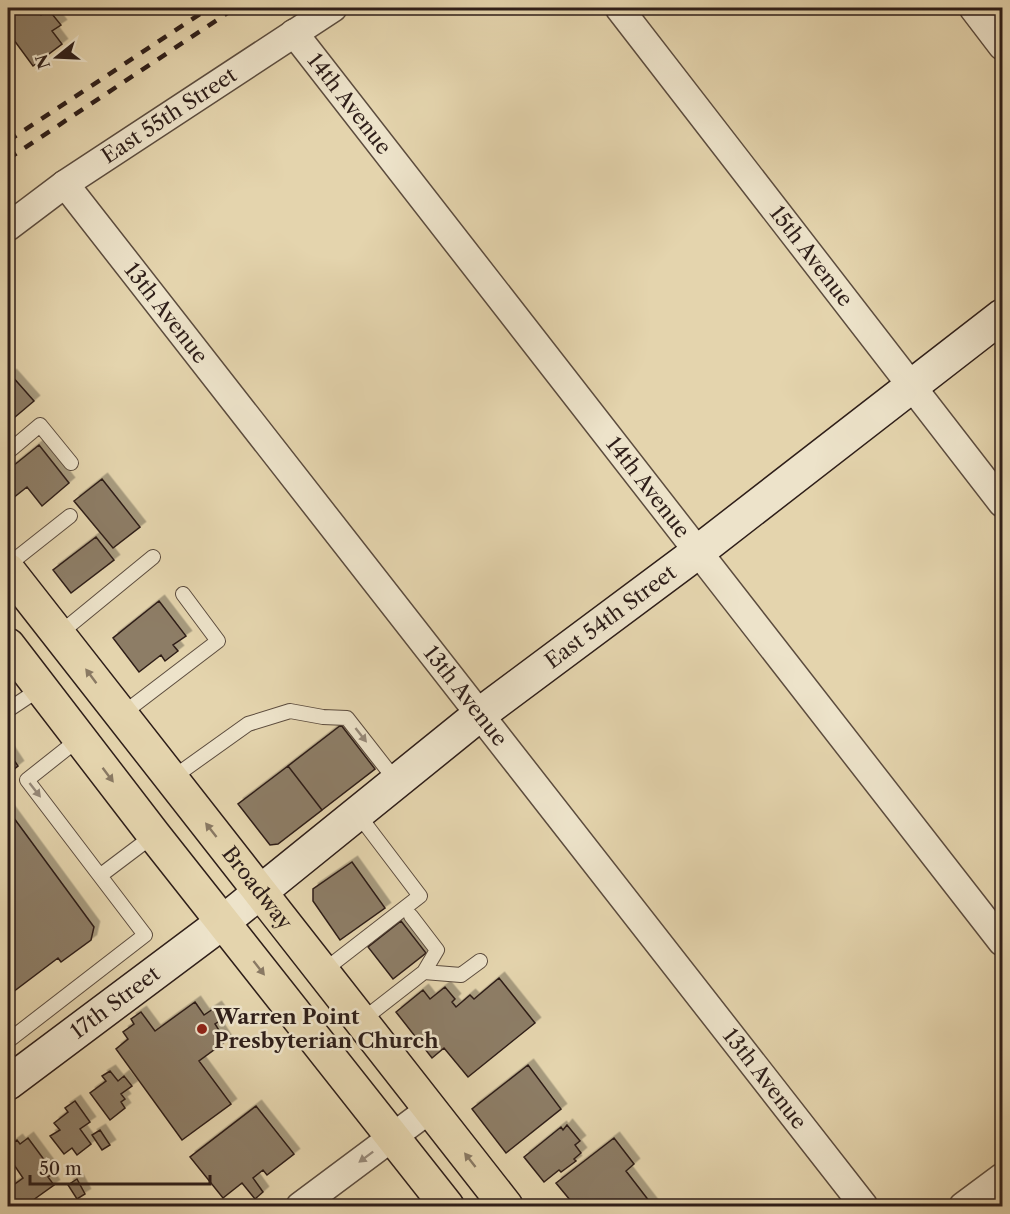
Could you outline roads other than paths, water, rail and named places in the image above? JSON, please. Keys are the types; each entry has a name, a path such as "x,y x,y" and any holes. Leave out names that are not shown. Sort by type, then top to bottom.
{"main road":[{"name":"Broadway","path":"8,570 506,1206"},
{"path":"8,645 154,835 447,1206"}],"street":[{"name":"East 55th Street","path":"8,227 65,184 333,8"},
{"name":"15th Avenue","path":"619,8 1002,503"},
{"path":"973,8 1002,46"},
{"name":"14th Avenue","path":"294,33 1002,942"},
{"name":"13th Avenue","path":"65,184 864,1206"},
{"name":"East 54th Street","path":"223,922 479,715 699,551 1002,316"},
{"name":"17th Street","path":"8,1083 223,922"},
{"path":"300,1206 430,1109"},
{"path":"963,1206 1002,1177"}],"lane":[{"path":"8,452 40,425 71,463"},
{"path":"8,565 70,516"},
{"path":"59,634 153,557"},
{"path":"121,715 218,641 183,594"},
{"path":"8,710 41,688"},
{"path":"171,779 248,724 290,711 323,717 347,718 397,782"},
{"path":"8,1041 146,935 27,780 80,738"},
{"path":"322,972 420,896 357,813"},
{"path":"101,875 154,835"},
{"path":"361,1022 424,972 437,950 411,916"},
{"path":"424,972 461,975 480,961"}],"railway":[{"path":"8,141 209,8"},
{"path":"8,159 235,8"}],"place":[{"name":"Warren Point Presbyterian Church","path":"202,1029"}]}
